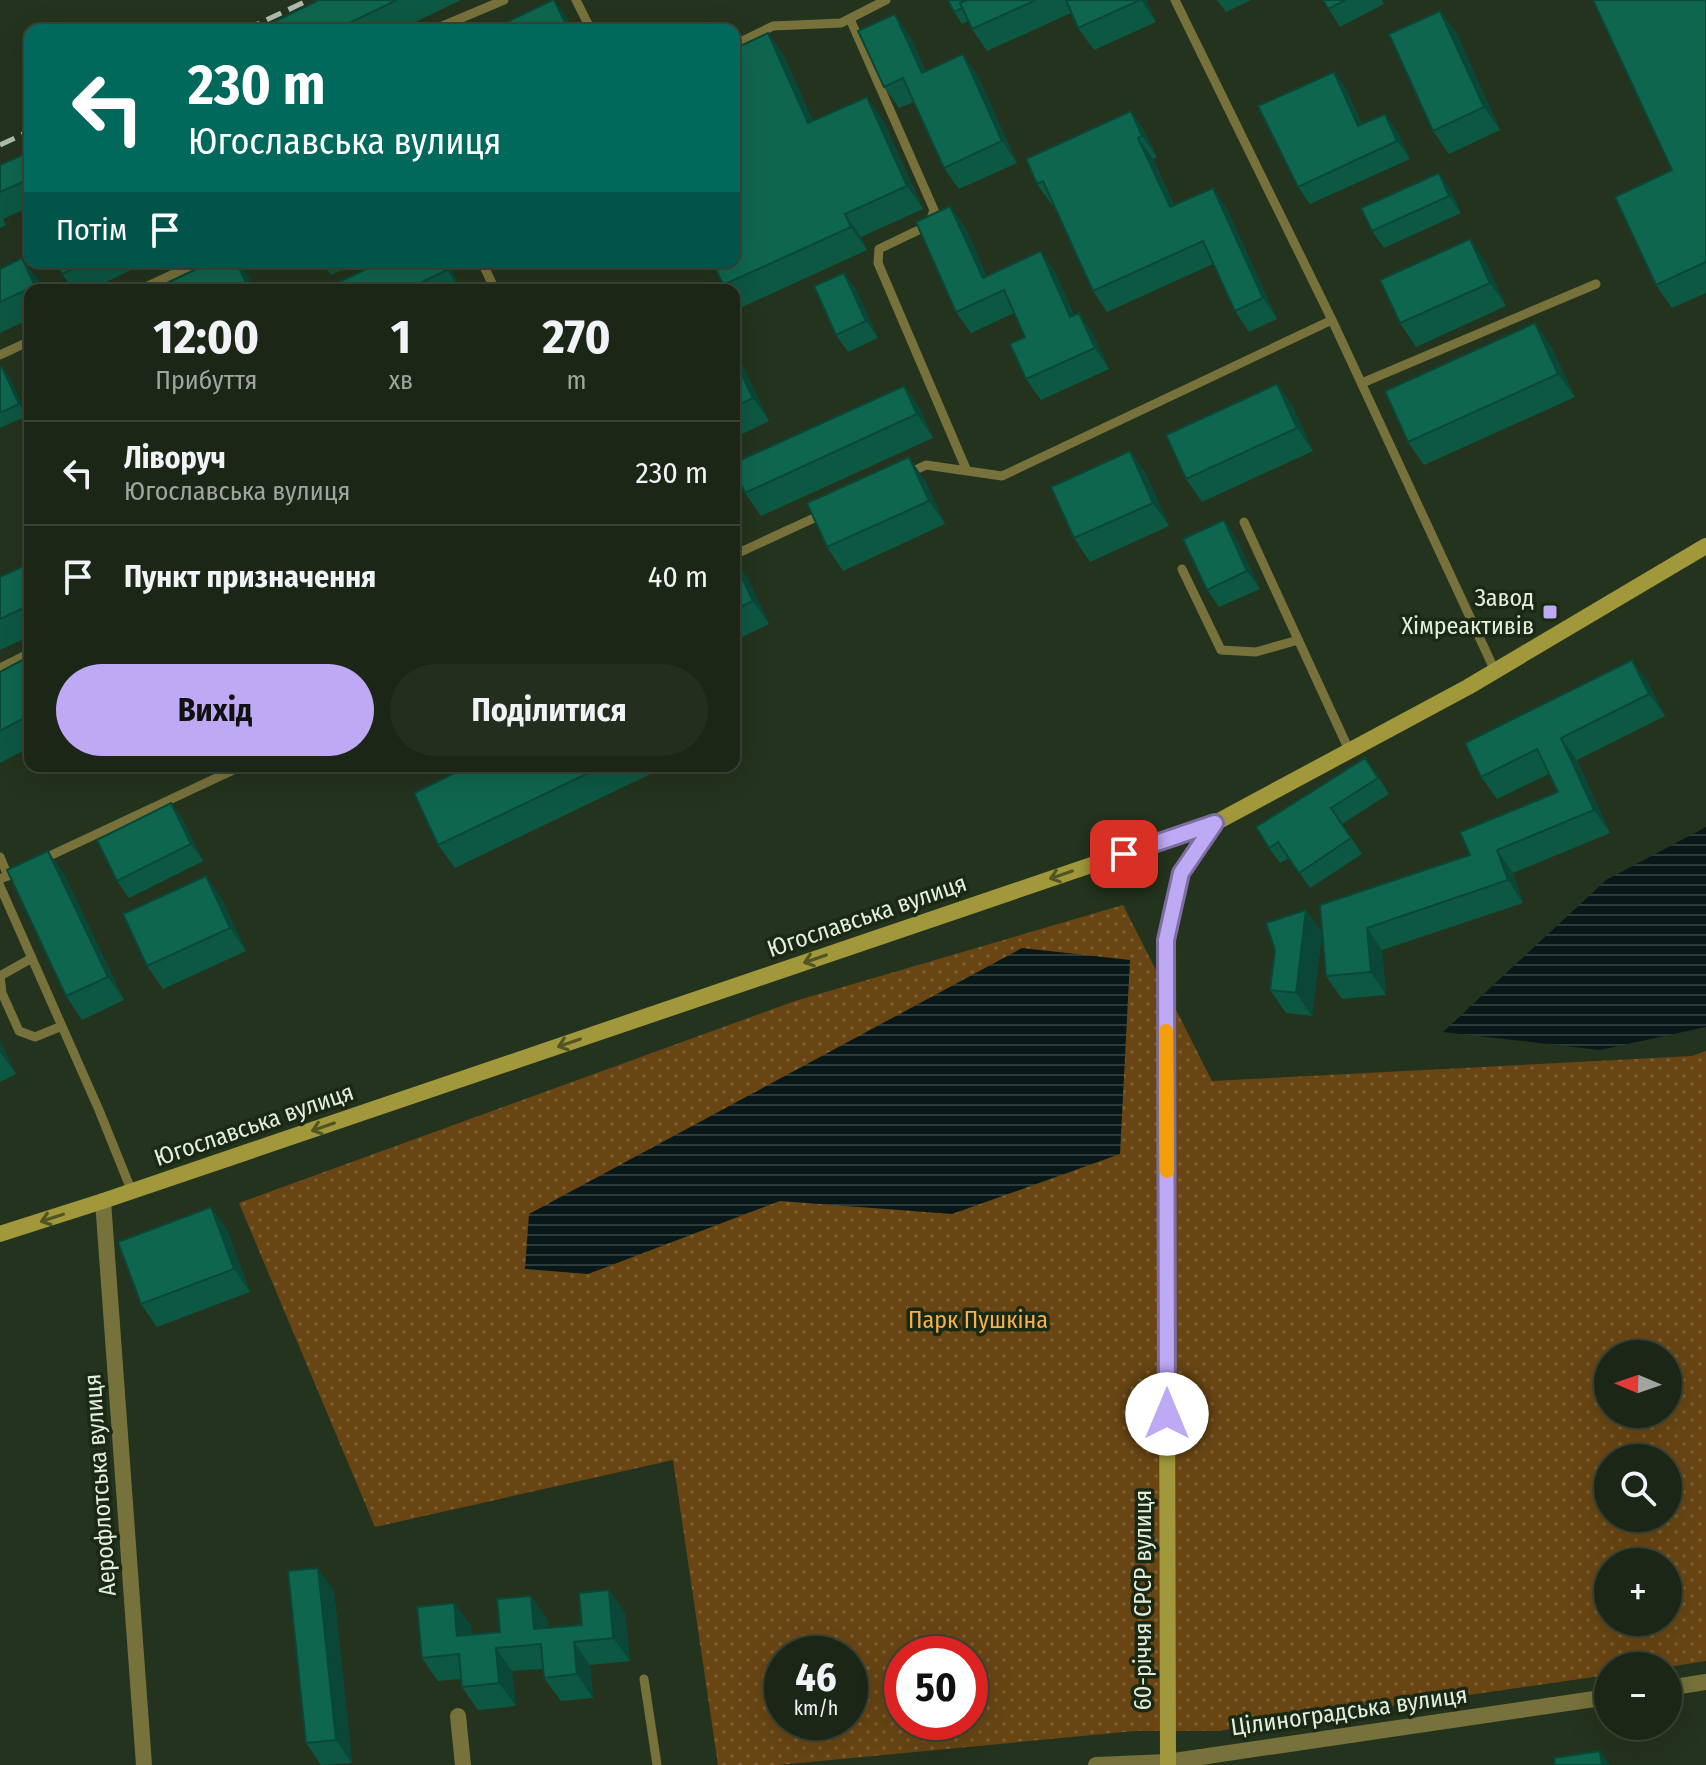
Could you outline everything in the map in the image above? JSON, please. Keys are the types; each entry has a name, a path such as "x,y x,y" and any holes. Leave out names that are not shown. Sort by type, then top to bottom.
{"main road":[{"name":"Югославська вулиця","path":"0,1234 132,1192 1215,823 1495,671 1706,546"},
{"name":"60-річчя СРСР вулиця","path":"1168,1764 1166,940 1181,873 1215,823"}],"street":[{"name":"Аерофлотська вулиця","path":"103,1201 144,1765"},
{"path":"1682,1686 1706,1682"},
{"name":"Цілиноградська вулиця","path":"1096,1765 1168,1764 1594,1699"},
{"path":"458,1716 463,1765"}],"lane":[{"path":"447,24 504,0"},
{"path":"576,0 588,24"},
{"path":"740,42 773,26 841,23 886,0"},
{"path":"1175,0 1332,320 1495,671"},
{"path":"850,19 934,210 929,225 879,249 878,263 967,471"},
{"path":"152,284 186,268"},
{"path":"1362,383 1596,284"},
{"path":"898,478 926,465 1002,476 1332,320"},
{"path":"0,355 24,344"},
{"path":"740,552 842,505"},
{"path":"1244,522 1349,750"},
{"path":"1182,569 1221,650 1256,652 1298,640"},
{"path":"0,668 24,656"},
{"path":"37,862 229,772"},
{"path":"0,857 4,878 22,869"},
{"path":"1,891 132,1192"},
{"path":"32,958 0,976 2,993 19,1031 35,1037 62,1026"},
{"path":"644,1679 657,1765"}],"green space":[{"name":"Парк Пушкіна","path":"1123,905 1212,1081 1692,1056 1706,1051 1706,1661 1682,1665 1682,1652 1594,1652 1594,1677 1218,1731 1135,1731 778,1765 718,1765 673,1460 375,1527 239,1203 795,1001"}],"shaded area":[{"path":"1706,827 1706,1027 1600,1050 1443,1032 1606,880"},
{"path":"1022,948 1130,960 1120,1154 952,1214 780,1201 588,1274 525,1269 529,1214"}],"building":[{"path":"319,0 397,0 347,24 269,24"},
{"path":"554,0 566,24 503,24"},
{"path":"948,0 967,0 960,3 962,8 954,12"},
{"path":"967,0 1036,0 972,29 960,3"},
{"path":"1066,0 1140,0 1078,28"},
{"path":"1323,0 1346,0 1328,9"},
{"path":"1593,0 1706,0 1706,262 1656,285 1615,197 1672,170"},
{"path":"1440,11 1484,107 1433,131 1389,34"},
{"path":"895,14 922,73 963,54 1002,141 944,168 903,78 884,87 858,31"},
{"path":"768,33 808,123 867,97 907,186 845,214 851,227 723,284 716,268 740,268 740,46"},
{"path":"1334,72 1358,126 1385,114 1397,141 1298,187 1258,106"},
{"path":"1131,111 1142,136 1138,138 1170,207 1213,188 1263,298 1235,311 1203,241 1093,291 1043,181 1037,184 1026,159"},
{"path":"24,154 24,182 0,192 0,165"},
{"path":"1439,173 1449,196 1372,231 1361,208"},
{"path":"950,206 983,278 1041,251 1070,317 1079,313 1095,348 1026,379 1010,344 1025,337 1004,290 956,312 916,222"},
{"path":"1470,239 1490,283 1400,323 1380,280"},
{"path":"22,258 34,284 24,284 24,291 0,302 0,269"},
{"path":"60,268 74,268 62,274"},
{"path":"199,268 239,268 247,284 165,284"},
{"path":"368,268 447,270 418,284 335,284"},
{"path":"844,273 866,321 836,335 814,286"},
{"path":"1535,323 1558,374 1408,442 1385,391"},
{"path":"0,368 19,404 0,413"},
{"path":"740,371 753,398 740,404"},
{"path":"1277,384 1297,428 1186,479 1166,435"},
{"path":"904,386 917,414 745,493 740,482 740,460"},
{"path":"1130,451 1153,503 1074,538 1051,487"},
{"path":"909,457 929,501 827,547 807,503"},
{"path":"1224,520 1247,571 1207,590 1183,539"},
{"path":"24,566 24,608 0,619 0,577"},
{"path":"740,574 753,601 740,607"},
{"path":"24,659 24,718 0,731 0,672"},
{"path":"1632,660 1649,694 1561,738 1594,810 1497,850 1508,880 1367,928 1371,972 1326,976 1320,905 1470,855 1460,832 1558,792 1537,749 1481,777 1465,743"},
{"path":"1365,758 1378,778 1331,808 1351,838 1299,873 1278,842 1269,848 1256,827"},
{"path":"457,772 590,772 438,845 414,793"},
{"path":"171,803 191,844 117,881 97,840"},
{"path":"48,851 108,977 66,996 7,870"},
{"path":"206,876 230,928 147,966 123,914"},
{"path":"1306,910 1296,993 1270,990 1275,950 1266,923"},
{"path":"211,1207 234,1269 141,1304 118,1242"},
{"path":"318,1568 336,1740 306,1743 288,1571"},
{"path":"609,1590 613,1638 574,1642 577,1674 544,1678 541,1644 496,1648 499,1683 462,1687 459,1654 422,1658 417,1607 454,1603 457,1636 500,1632 497,1599 531,1596 534,1629 582,1625 579,1593"},
{"path":"1600,1751 1602,1765 1555,1765 1554,1758"}],"railway":[{"path":"258,24 309,0"},
{"path":"0,145 24,134"}],"slow traffic":[{"path":"1166,1031 1167,1171"}],"place":[{"name":"Завод Хімреактивів","path":"1550,612"}],"route":[{"path":"1124,854 1215,823 1181,873 1166,940 1167,1414"}]}
